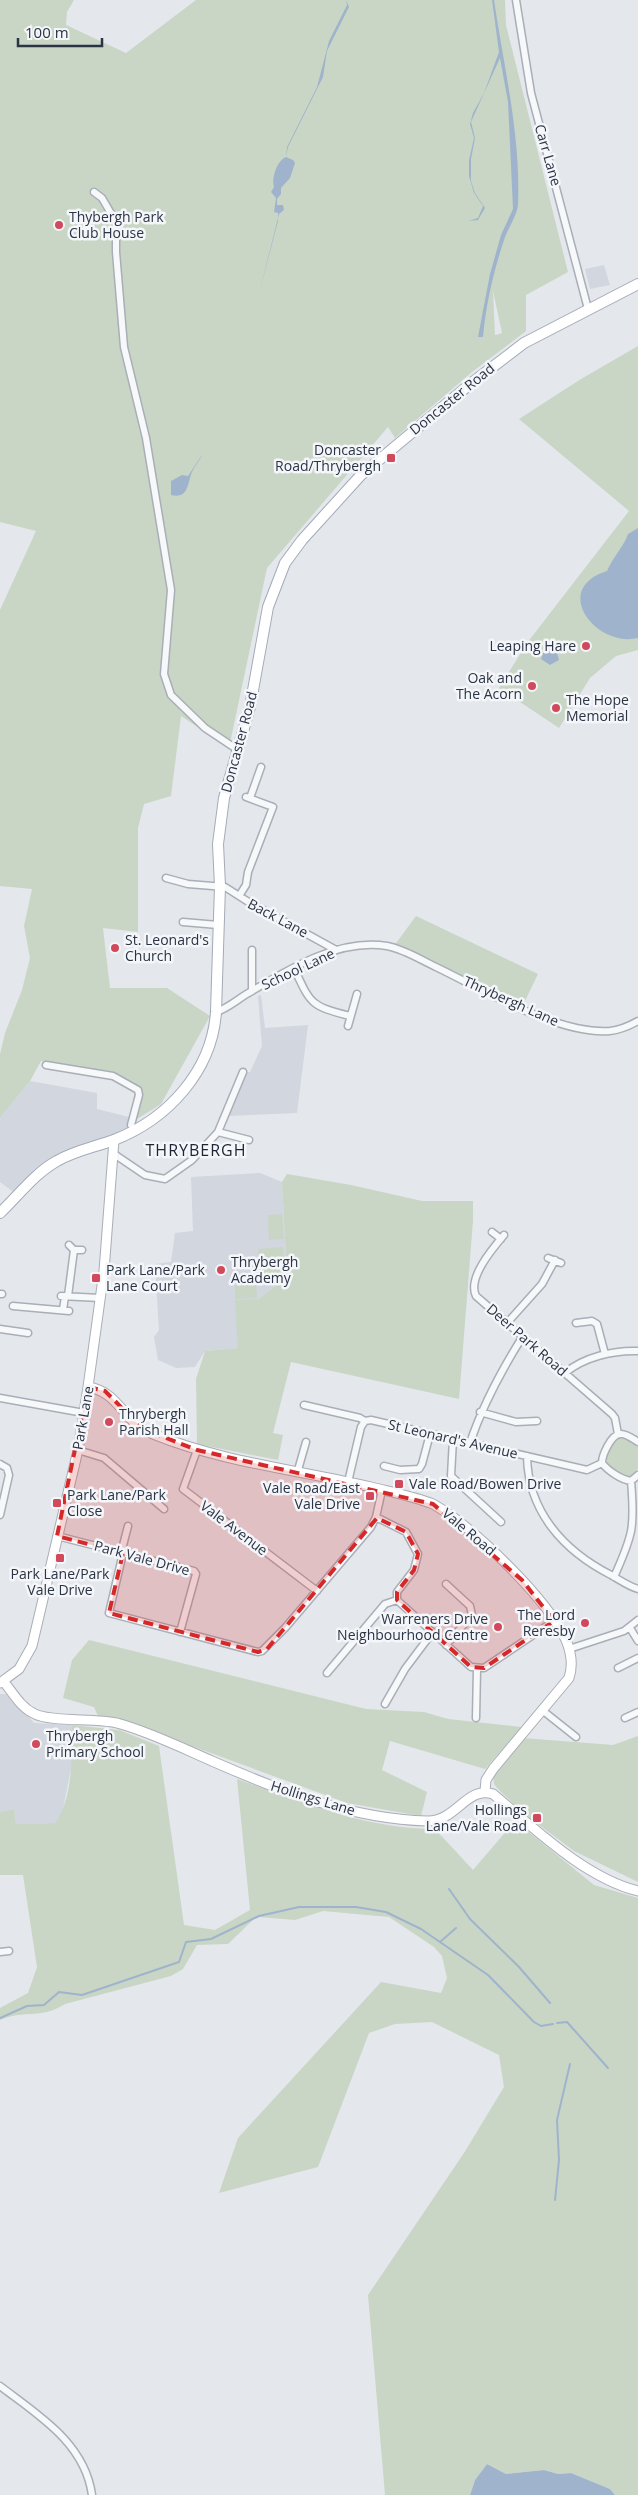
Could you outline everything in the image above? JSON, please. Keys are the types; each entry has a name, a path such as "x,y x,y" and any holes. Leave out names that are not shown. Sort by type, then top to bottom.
{"main road":[{"name":"Doncaster Road","path":"0,1213 37,1176 57,1161 114,1140 155,1119 185,1090 210,1043 214,1032 216,1012 220,821 227,784 250,707 268,606 279,576 302,540 361,475 469,384 524,343 638,284"}],"street":[{"name":"Carr Lane","path":"516,0 531,93 588,309"},
{"path":"94,192 102,198 116,222 116,252 124,347 146,438 171,590 164,674 171,694 205,728 238,750"},
{"path":"239,896 246,885 273,807 248,797 261,767"},
{"path":"166,878 188,884 220,886"},
{"name":"Back Lane","path":"220,886 336,950"},
{"path":"183,922 218,925"},
{"name":"School Lane","path":"216,1012 294,968 336,950 387,946"},
{"name":"Thrybergh Lane","path":"387,946 556,1022 586,1030 609,1031 618,1030 638,1021"},
{"path":"252,950 252,991"},
{"path":"294,968 314,1005 350,1016"},
{"path":"348,1026 357,994"},
{"path":"46,1064 113,1076 138,1090 139,1095 131,1125"},
{"path":"114,1154 145,1175 165,1179 192,1160 218,1132 243,1072"},
{"path":"218,1132 249,1140"},
{"name":"Park Lane","path":"2,1683 19,1669 32,1646 78,1450 100,1298 114,1140"},
{"name":"Deer Park Road","path":"492,1232 502,1237 483,1264 474,1285 476,1296 612,1414 615,1418 618,1434"},
{"path":"13,1306 66,1311 65,1296 75,1248"},
{"path":"507,1323 542,1284 555,1260"},
{"path":"65,1296 100,1298"},
{"path":"576,1323 592,1321 597,1324 605,1354"},
{"path":"0,1329 28,1333"},
{"path":"470,1443 480,1412 498,1376 524,1336"},
{"path":"565,1373 573,1366 605,1354 638,1351"},
{"name":"Vale Road","path":"88,1387 105,1391 129,1419 142,1429 197,1450 298,1470 422,1499 449,1514 522,1580 554,1621 569,1649 571,1671 569,1678 493,1769 486,1780 485,1791"},
{"path":"0,1398 84,1413"},
{"name":"St Leonard's Avenue","path":"304,1405 360,1418 365,1421 371,1420 586,1470 602,1463"},
{"path":"480,1412 516,1422 537,1421"},
{"path":"348,1482 361,1428 365,1421"},
{"path":"384,1466 400,1470 419,1469 430,1434"},
{"path":"632,1481 620,1476 602,1463 603,1457 614,1436 624,1434 638,1442"},
{"path":"453,1439 451,1476 501,1522"},
{"path":"298,1470 306,1442"},
{"path":"78,1450 104,1458 164,1509"},
{"name":"Vale Avenue","path":"197,1450 183,1489 317,1591"},
{"path":"527,1456 532,1488 549,1525 576,1555 638,1589"},
{"path":"0,1464 7,1468 9,1475 0,1515"},
{"path":"614,1577 634,1527 632,1481 638,1475"},
{"path":"128,1526 110,1613 258,1652 267,1649 371,1527 376,1517 382,1490"},
{"path":"376,1517 406,1532 418,1554 414,1570 397,1592 397,1600 471,1667 477,1669 484,1668 554,1621"},
{"name":"Park Vale Drive","path":"57,1536 196,1572 180,1632"},
{"path":"446,1584 470,1606 472,1615 446,1645"},
{"path":"327,1673 385,1604 397,1600"},
{"path":"569,1649 630,1628 638,1620"},
{"path":"630,1628 638,1641"},
{"path":"385,1704 404,1669 432,1633"},
{"path":"618,1668 638,1658"},
{"path":"476,1718 477,1669"},
{"name":"Hollings Lane","path":"2,1683 26,1709 40,1717 118,1724 274,1787 346,1810 408,1819 436,1820 456,1811 475,1793 485,1791"},
{"path":"542,1710 576,1737"},
{"path":"626,1718 638,1712"},
{"path":"485,1791 493,1794 541,1834 585,1865 620,1885 638,1891"},
{"path":"0,1952 9,1951"},
{"path":"0,2386 56,2430 70,2446 86,2470 92,2495"}],"highlighted area":[{"path":"88,1387 105,1391 143,1429 197,1450 433,1504 522,1580 554,1621 484,1668 471,1667 397,1600 397,1592 414,1570 418,1554 406,1532 377,1518 267,1649 258,1652 109,1613 123,1553 57,1536"}],"shaded area":[{"path":"604,265 610,285 590,289 585,269"},
{"path":"261,995 265,1028 308,1025 297,1113 228,1116 247,1072 250,1072 262,1046 258,996"},
{"path":"30,1081 97,1093 97,1109 137,1119 127,1129 108,1138 51,1159 16,1194 0,1182 0,1118"},
{"name":"Thrybergh Academy","path":"260,1173 282,1182 287,1277 258,1299 238,1348 205,1351 195,1367 176,1368 158,1360 154,1337 159,1330 155,1264 171,1262 175,1233 193,1231 191,1177"},
{"name":"Thrybergh Primary School","path":"0,1694 6,1694 34,1723 72,1725 72,1763 62,1814 55,1823 16,1824 14,1809 0,1812"}],"green space":[{"path":"0,0 74,0 67,12 66,25 126,53 196,0 505,0 506,25 568,272 526,295 526,331 472,372 395,438 388,427 267,568 229,748 181,716 171,796 144,804 138,828 138,932 103,928 110,988 167,988 210,1016 161,1104 137,1119 142,1090 119,1074 41,1061 30,1081 0,1118 0,1054 5,1033 22,990 30,958 24,926 32,889 0,886 0,610 36,531 0,522","holes":["493,291 502,333 495,335"]},
{"path":"638,346 638,650 616,656 590,678 559,728 499,688 527,643 629,511 519,419 581,379"},
{"path":"416,916 538,974 523,1005 394,946"},
{"path":"287,1174 351,1185 422,1201 473,1201 473,1221 459,1399 291,1362 273,1433 283,1435 278,1460 197,1444 196,1379 205,1351 238,1348 235,1300 258,1299 287,1277 282,1182"},
{"path":"282,1214 284,1239 269,1240 268,1215"},
{"path":"283,1247 285,1276 260,1278 258,1249"},
{"path":"256,1284 257,1298 235,1299 235,1285"},
{"path":"617,1438 623,1438 638,1446 638,1468 633,1476 628,1477 607,1465 606,1456"},
{"path":"89,1640 366,1709 424,1712 448,1719 522,1727 485,1769 390,1741 382,1770 427,1792 421,1816 347,1803 118,1719 98,1716 94,1707 63,1698 72,1660"},
{"path":"72,1725 119,1730 159,1746 184,1925 215,1930 250,1910 237,1779 334,1813 409,1828 435,1829 473,1870 515,1821 594,1885 638,1898 638,2495 615,2495 610,2489 571,2473 558,2474 544,2470 506,2474 487,2464 475,2480 470,2495 385,2495 368,2295 464,2153 504,2087 499,2055 432,2022 395,2024 369,2033 318,2167 219,2193 238,2138 381,1982 441,1993 447,1978 442,1956 434,1947 389,1917 323,1911 295,1920 259,1917 254,1919 228,1944 197,1945 183,1969 171,1976 65,2004 48,2012 18,2015 0,2020 0,2008 28,1993 37,1967 23,1875 0,1875 0,1812 14,1809 16,1824 55,1823 61,1813 68,1790"},
{"path":"638,1736 638,1882 574,1851 522,1812 494,1784 493,1774 523,1738 613,1745"}],"water":[{"path":"346,0 349,7 327,51 323,77 288,147 286,157 287,147 317,87 329,41 347,5"},
{"path":"492,0 494,0 511,102 517,153 518,205 515,217 505,237 494,274 488,299 483,337 478,337 490,274 501,235 513,209 508,102 500,58 471,122 475,138 471,159 471,181 475,193 485,208 478,220 468,221 478,218 483,206 474,193 469,176 469,160 474,138 470,124 499,52"},
{"path":"286,157 295,163 290,178 281,188 281,194 277,199 277,205 283,205 284,210 279,214 278,218 278,213 274,212 276,198 271,192 274,187 273,179 276,170 280,162"},
{"path":"278,218 278,221 259,294"},
{"path":"202,455 192,472 184,493 177,496 171,495 171,481 182,475 188,476"},
{"path":"638,528 638,638 622,639 607,634 595,626 585,615 581,603 582,590 590,579 607,571 628,534"},
{"path":"555,645 559,660 550,665 541,659 545,648"},
{"path":"487,2464 506,2474 544,2470 558,2474 571,2473 610,2489 615,2495 470,2495 475,2480"}],"waterway":[{"path":"449,1889 470,1919 519,1967 550,2003"},
{"path":"0,2018 27,2006 44,2005 59,1992 82,1995 179,1962 186,1942 211,1939 259,1916 299,1907 356,1907 386,1912 421,1929 488,1975 534,2022 541,2026 553,2024"},
{"path":"440,1942 456,1928"},
{"path":"557,2023 567,2022 608,2068"},
{"path":"555,2200 559,2160 557,2120 570,2064"}],"place":[{"name":"Thybergh Park Club House","path":"59,225"},
{"name":"Doncaster Road/Thrybergh","path":"391,458"},
{"name":"Leaping Hare","path":"586,646"},
{"name":"Oak and The Acorn","path":"532,686"},
{"name":"The Hope Memorial","path":"556,708"},
{"name":"St. Leonard's Church","path":"115,948"},
{"name":"Thrybergh Academy","path":"221,1270"},
{"name":"Park Lane/Park Lane Court","path":"96,1278"},
{"name":"Thrybergh Parish Hall","path":"109,1422"},
{"name":"Vale Road/Bowen Drive","path":"399,1484"},
{"name":"Vale Road/East Vale Drive","path":"370,1496"},
{"name":"Park Lane/Park Close","path":"57,1503"},
{"name":"Park Lane/Park Vale Drive","path":"60,1558"},
{"name":"The Lord Reresby","path":"585,1623"},
{"name":"Warreners Drive Neighbourhood Centre","path":"498,1627"},
{"name":"Thrybergh Primary School","path":"36,1744"},
{"name":"Hollings Lane/Vale Road","path":"537,1818"}],"district":[{"name":"THRYBERGH","path":"196,1150"}]}
